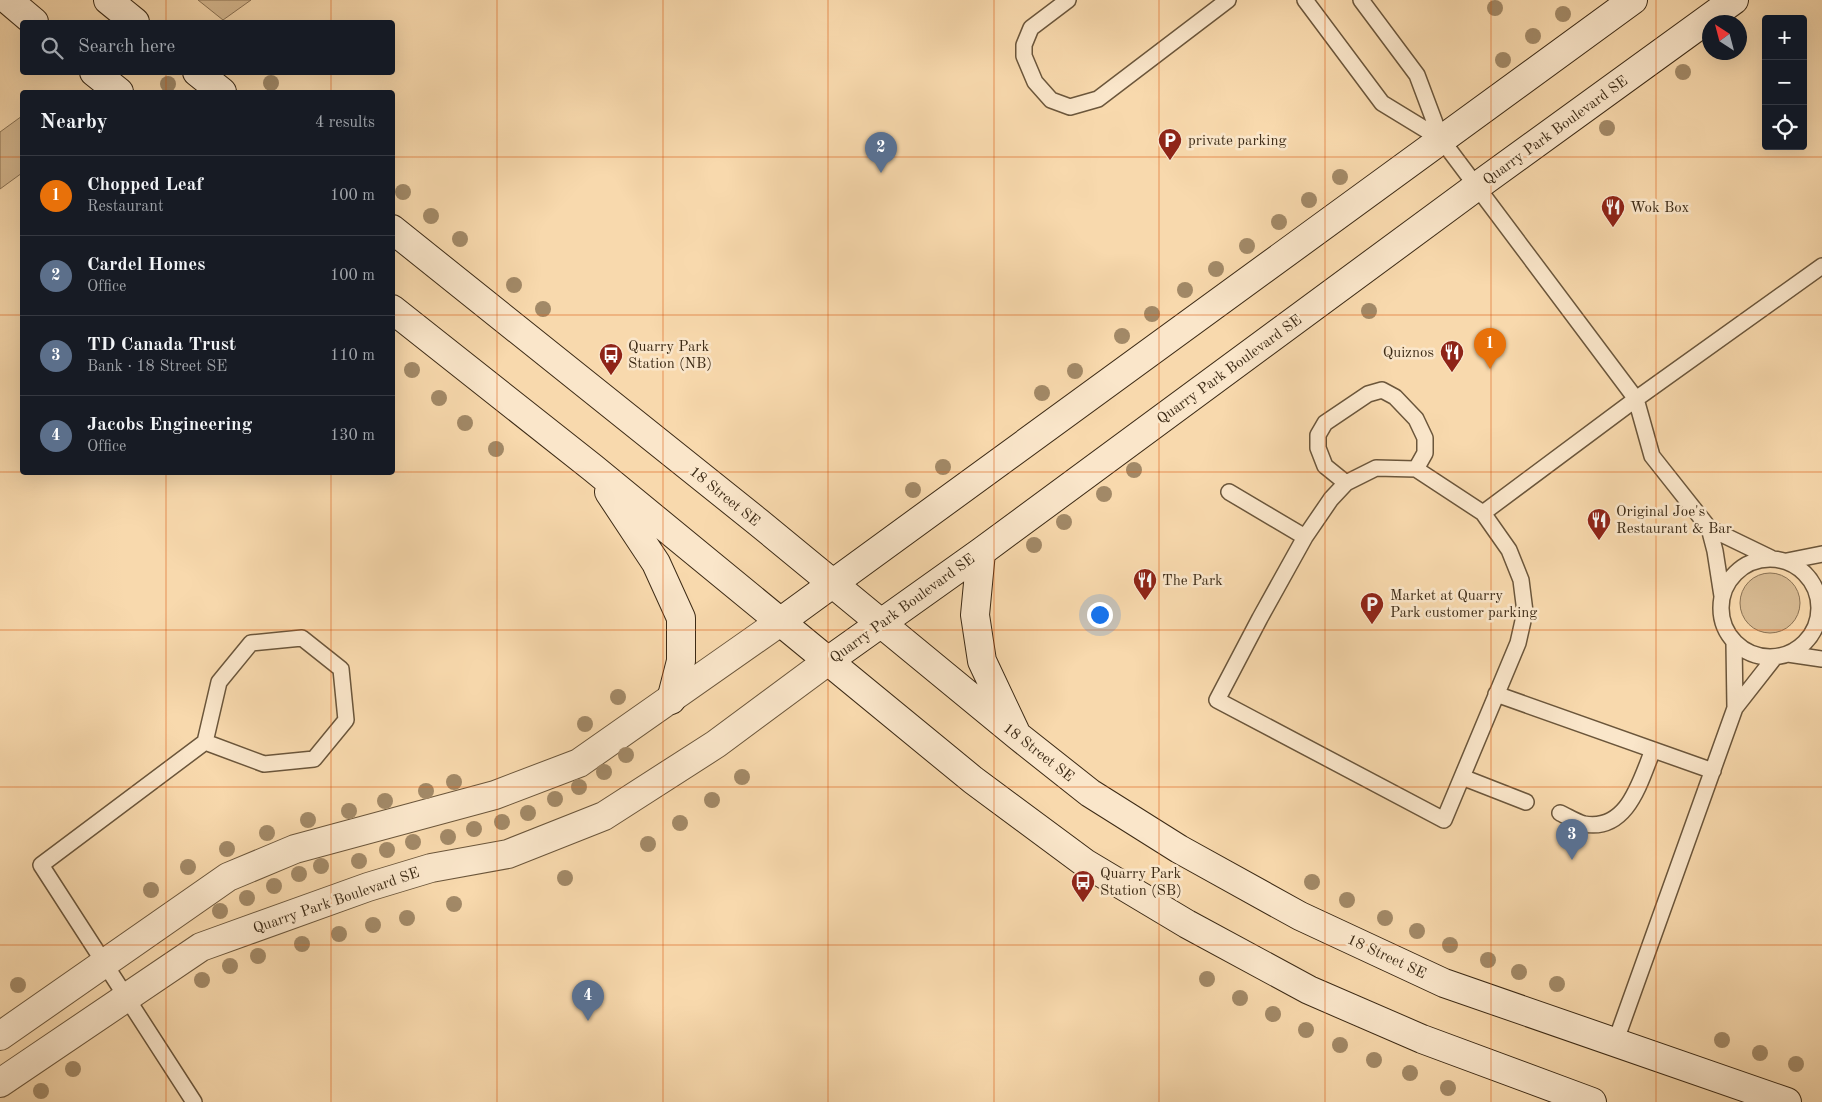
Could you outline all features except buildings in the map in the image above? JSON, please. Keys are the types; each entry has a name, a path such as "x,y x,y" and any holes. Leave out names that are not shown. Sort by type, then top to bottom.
{"main road":[{"path":"8,0 32,20"},
{"path":"108,0 133,20"},
{"path":"0,1036 228,877 295,849 495,795 579,763 833,584 1440,139 1633,0"},
{"name":"Quarry Park Boulevard SE","path":"0,1082 201,947 368,887 431,868 508,854 604,816 716,744 1734,0"},
{"path":"98,75 116,90"},
{"path":"201,75 220,90"},
{"name":"18 Street SE","path":"395,231 1090,793 1179,849 1300,916 1444,983 1788,1102"},
{"path":"395,311 593,468 973,780 1086,863 1187,924 1309,990 1422,1039 1592,1102"},
{"path":"593,468 656,563 681,618 681,661 670,700"},
{"path":"981,552 975,614 982,661 1018,736"}],"lane":[{"path":"1068,0 1031,28 1024,45 1024,56 1035,82 1050,100 1070,107 1098,99 1228,0"},
{"path":"1305,0 1382,103 1440,139"},
{"path":"1361,0 1417,75 1440,139 1636,399 1652,456 1710,528 1771,558 1787,561 1799,568 1810,578 1816,590 1821,611 1814,632 1806,643 1781,656 1734,708"},
{"path":"1483,513 1636,399 1822,266"},
{"path":"1346,483 1326,466 1318,448 1318,435 1325,423 1368,394 1382,390 1395,396 1416,420 1425,438 1425,453 1416,469"},
{"path":"1376,468 1416,469 1483,513 1510,550 1521,580 1525,612 1518,643 1444,820 1217,700 1305,537 1331,499 1346,483 1376,468"},
{"path":"1229,492 1305,537"},
{"path":"1710,528 1722,596 1720,613 1725,629 1734,643 1748,653 1764,658 1781,656 1822,659"},
{"path":"1787,561 1822,554"},
{"path":"1722,596 1729,581 1740,569 1755,561 1771,558"},
{"path":"194,1102 41,865 206,742 220,682 251,643 302,638 341,670 346,720 314,759 264,764 206,742"},
{"path":"1615,1043 1734,708 1734,643"},
{"path":"1496,694 1713,771"},
{"path":"1560,813 1584,824 1604,824 1620,816 1632,800 1652,750"},
{"path":"1462,777 1526,802"}],"shaded area":[{"path":"198,0 251,0 223,20"},
{"path":"20,117 20,174 0,189 0,132"},
{"path":"1764,573 1776,573 1787,578 1795,586 1800,597 1798,615 1787,628 1776,633 1764,633 1753,628 1745,620 1740,609 1740,597 1745,586 1753,578"}],"place":[{"name":"private parking","path":"1170,161"},
{"name":"Cardel Homes","path":"881,173"},
{"name":"Wok Box","path":"1613,228"},
{"name":"Chopped Leaf","path":"1490,369"},
{"name":"Quiznos","path":"1452,373"},
{"name":"Quarry Park Station (NB)","path":"611,376"},
{"name":"Original Joe's Restaurant & Bar","path":"1599,541"},
{"name":"The Park","path":"1145,601"},
{"name":"Market at Quarry Park customer parking","path":"1372,625"},
{"name":"TD Canada Trust","path":"1572,860"},
{"name":"Quarry Park Station (SB)","path":"1083,903"},
{"name":"Jacobs Engineering","path":"588,1021"}]}
